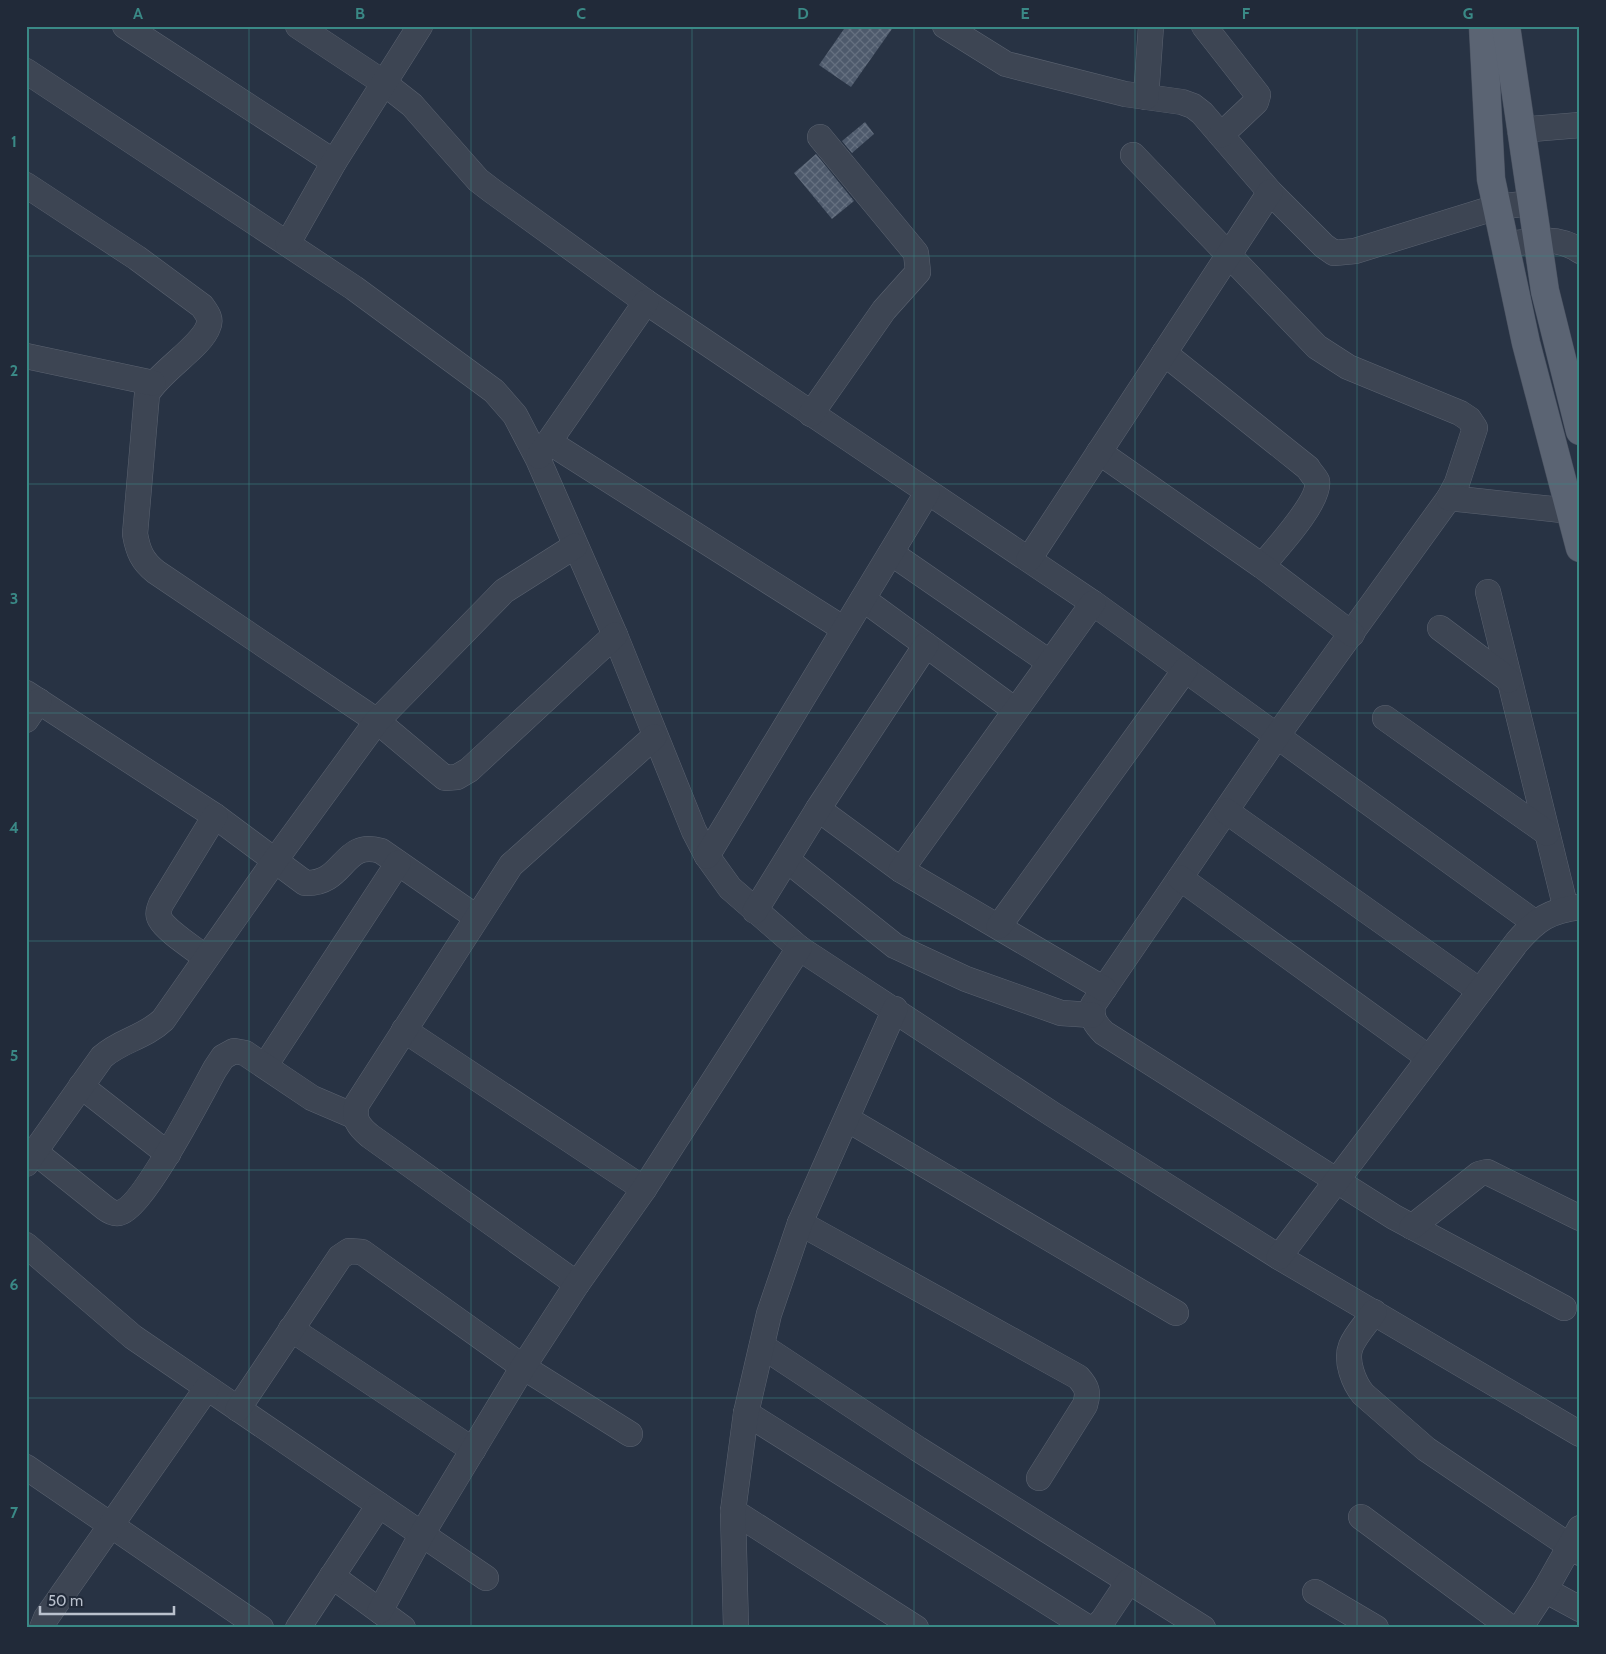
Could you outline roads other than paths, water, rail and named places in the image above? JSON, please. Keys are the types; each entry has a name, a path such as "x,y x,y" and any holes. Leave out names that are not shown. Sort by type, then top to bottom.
{"main road":[{"path":"1484,26 1491,178 1526,343 1580,548"},
{"path":"1506,26 1545,291 1580,431"}],"street":[{"path":"125,26 334,162"},
{"path":"298,26 384,83 412,105 478,180 646,302 927,493 1029,559 1534,922"},
{"path":"288,243 334,162 420,26"},
{"path":"945,26 1006,64 1124,94 1182,102 1193,106 1221,135 1270,192 1324,246 1334,252 1344,253 1497,207 1532,203"},
{"path":"1146,97 1151,26"},
{"path":"1204,26 1258,95 1256,102 1221,135"},
{"path":"26,71 354,288 494,391 516,415 543,450 574,546 615,635 654,737 694,831 707,856 730,888 756,911 799,948 895,1009 1052,1114 1279,1256 1374,1312 1577,1425"},
{"path":"1520,130 1580,125"},
{"path":"811,414 884,310 912,282 918,272 919,263 916,253 820,137"},
{"path":"1133,155 1317,347 1348,367 1460,413 1469,419 1475,428 1457,483 1449,498 1277,736 1093,1005 1092,1015 1096,1025 1104,1033 1336,1181 1412,1227 1564,1308"},
{"path":"26,185 137,258 202,306 209,316 209,326 203,336 153,383 147,394 135,534 138,550 144,562 156,572 377,721 445,778 457,777 469,770 615,635"},
{"path":"1029,559 1270,192"},
{"path":"1505,245 1538,240 1575,241"},
{"path":"543,450 646,302"},
{"path":"1164,353 1308,468 1316,481 1316,494 1308,508 1262,566"},
{"path":"26,356 153,383"},
{"path":"543,450 844,629"},
{"path":"1099,452 1262,566 1352,634"},
{"path":"707,856 927,493"},
{"path":"1449,498 1571,511"},
{"path":"574,546 504,591 377,721 276,859 163,1020 151,1031 112,1048 102,1057 31,1158 112,1213 120,1213 129,1207 168,1154 223,1057 234,1051 245,1053 312,1098 354,1116 360,1127 370,1136 577,1284"},
{"path":"891,553 1049,662"},
{"path":"1279,1256 1534,922 1573,908 1547,833 1488,592"},
{"path":"863,599 1015,710"},
{"path":"901,870 1092,603"},
{"path":"1440,628 1510,680"},
{"path":"756,911 818,809 926,645"},
{"path":"1000,926 1185,670"},
{"path":"30,704 215,816 276,859 305,883 318,884 330,877 353,853 369,847 381,851 476,917"},
{"path":"1385,718 1547,833"},
{"path":"354,1116 357,1104 501,877 525,850 654,737"},
{"path":"818,809 901,870 1000,926 1104,989"},
{"path":"1226,810 1480,991"},
{"path":"206,958 166,927 160,920 158,912 161,904 215,816"},
{"path":"787,860 895,946 966,979 1061,1013 1092,1015"},
{"path":"265,1066 398,863"},
{"path":"1180,878 1429,1058"},
{"path":"380,1611 422,1534 523,1367 577,1284 644,1190 799,948"},
{"path":"736,1628 733,1511 746,1413 768,1314 800,1223 895,1009"},
{"path":"404,1030 644,1190"},
{"path":"81,1086 168,1154"},
{"path":"847,1119 1176,1314"},
{"path":"1412,1227 1479,1174 1487,1172 1580,1218"},
{"path":"800,1223 1078,1376 1086,1386 1088,1395 1085,1405 1039,1478"},
{"path":"27,1248 133,1337 486,1578"},
{"path":"238,1409 340,1257 349,1251 362,1252 523,1367 630,1434"},
{"path":"1374,1312 1352,1345 1350,1354 1356,1386 1426,1449 1576,1542 1520,1628"},
{"path":"291,1329 473,1450"},
{"path":"762,1346 918,1449 1203,1628"},
{"path":"42,1628 46,1618 207,1388"},
{"path":"746,1413 1087,1627 1096,1627 1103,1620 1129,1581"},
{"path":"26,1467 261,1628"},
{"path":"298,1628 378,1505"},
{"path":"733,1511 916,1628"},
{"path":"1361,1517 1511,1628"},
{"path":"332,1576 403,1628"},
{"path":"1545,1590 1580,1609"},
{"path":"1315,1592 1376,1628"}]}
